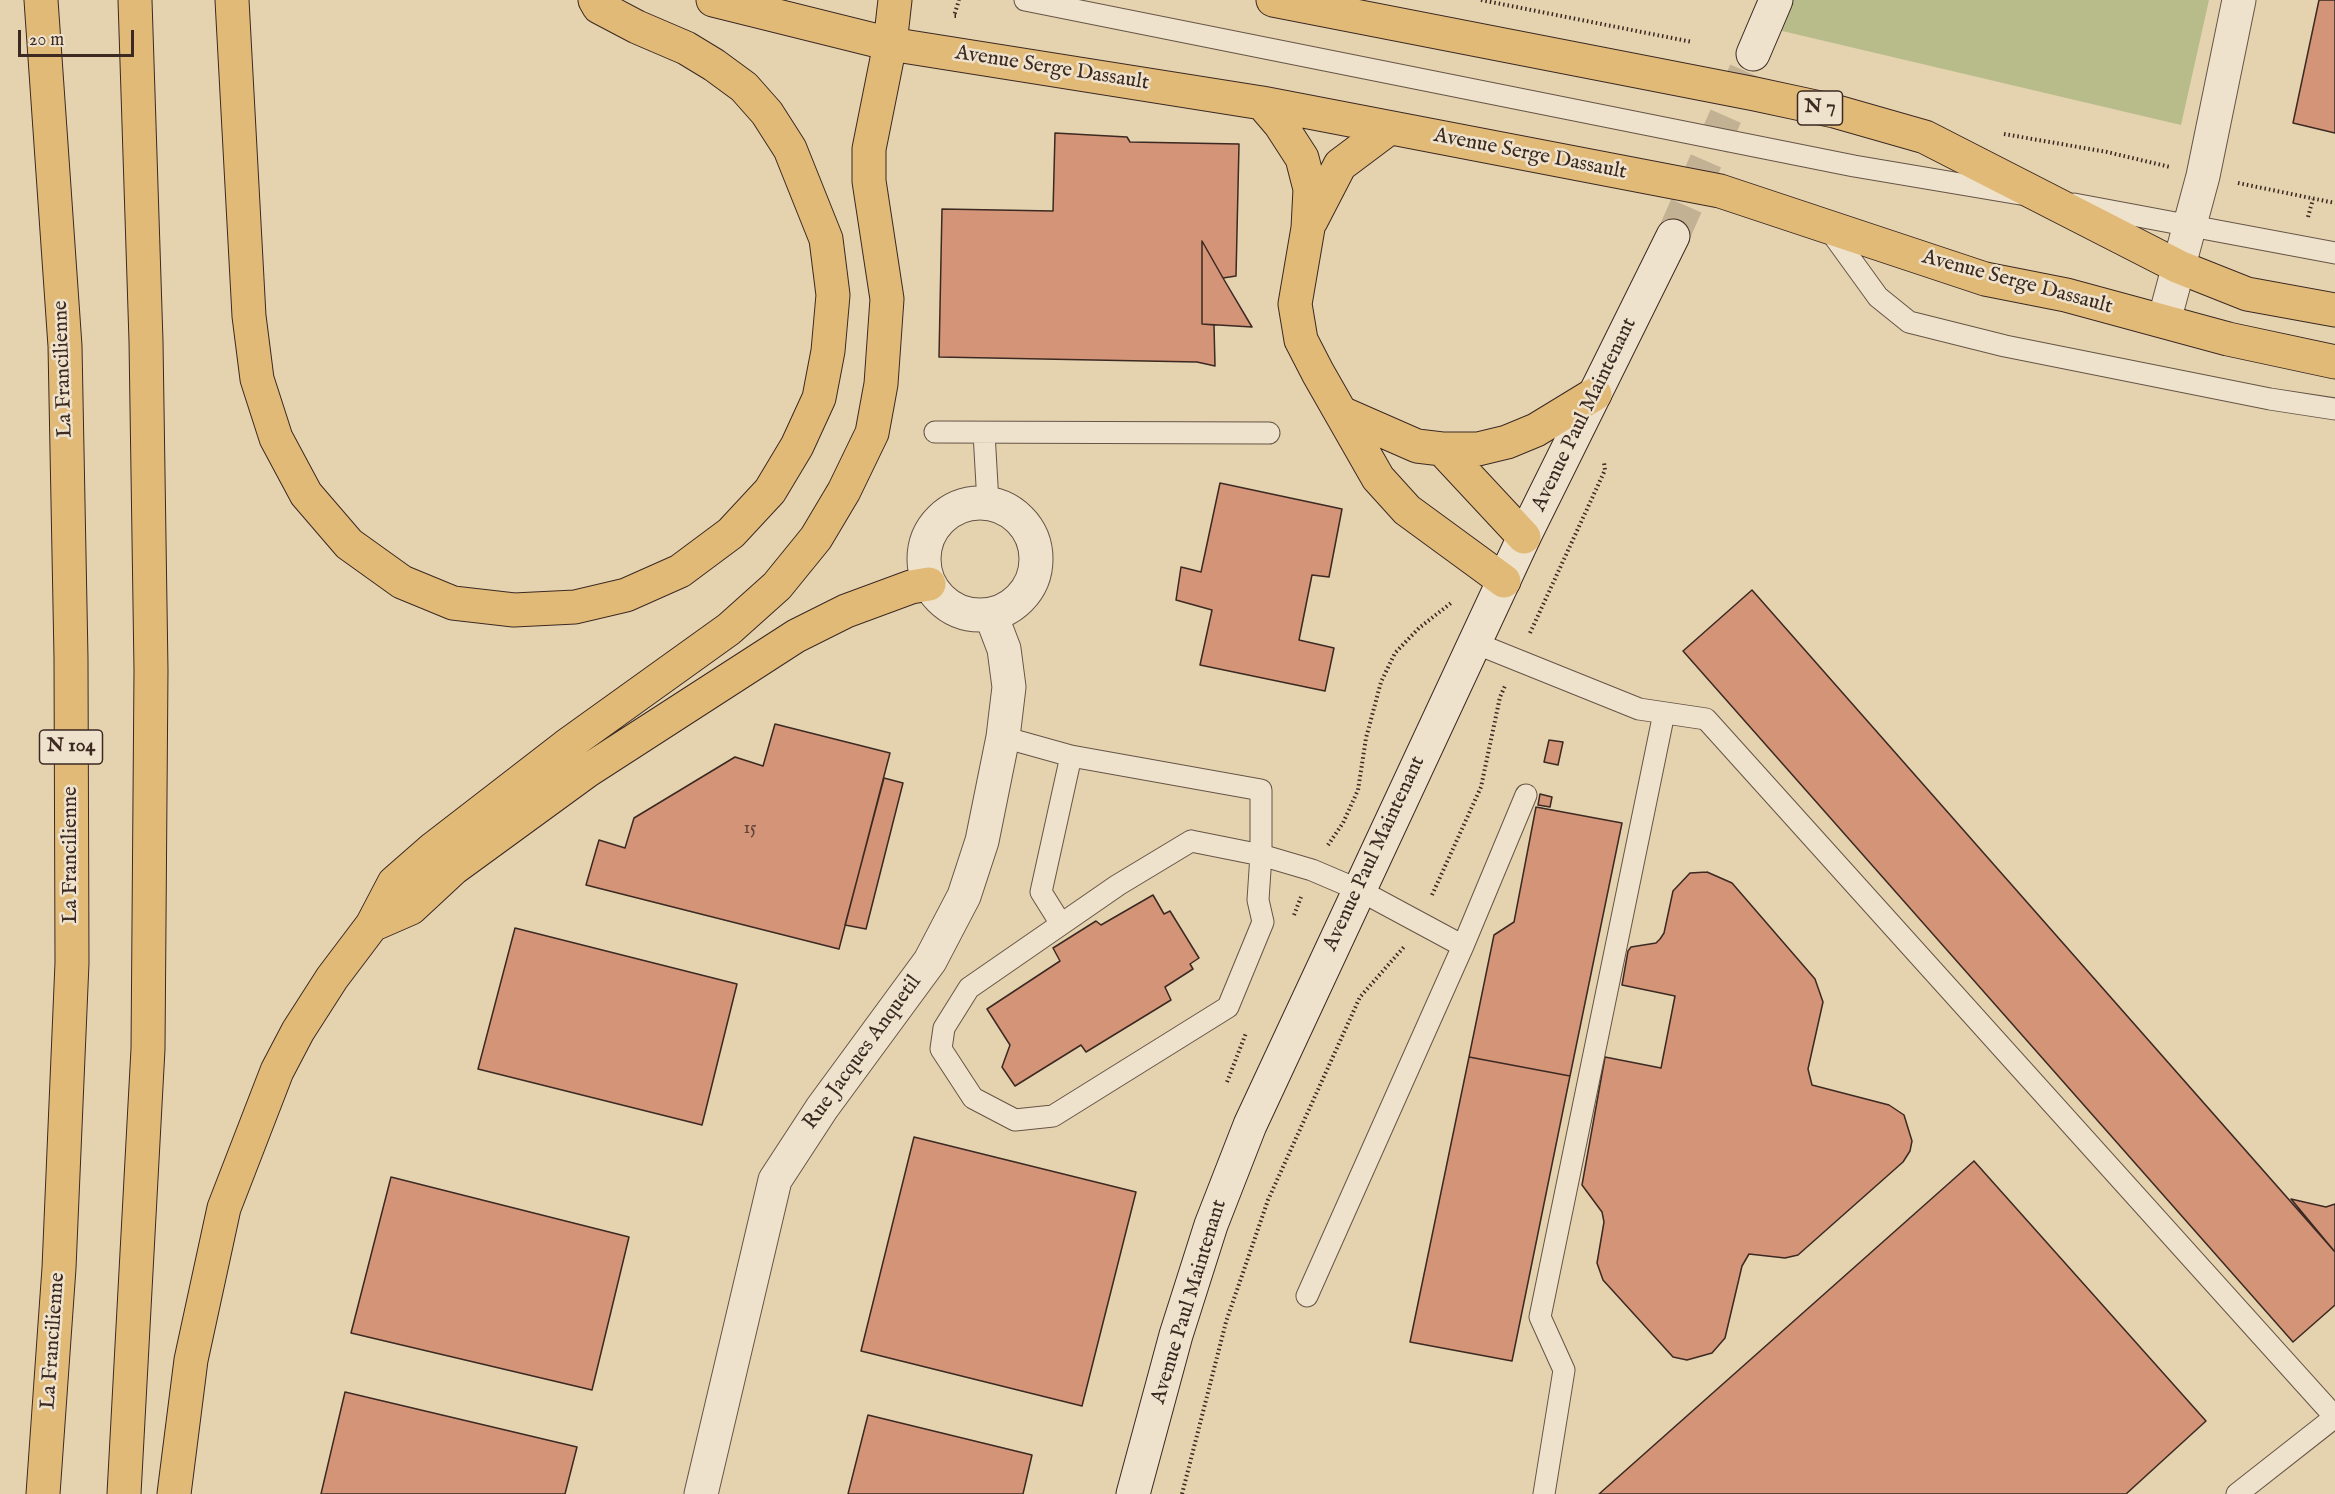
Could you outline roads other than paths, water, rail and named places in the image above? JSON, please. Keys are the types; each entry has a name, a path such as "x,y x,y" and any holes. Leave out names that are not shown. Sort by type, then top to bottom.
{"main road":[{"name":"La Francilienne","path":"41,0 65,346 71,658 72,927 59,1268 43,1494"},
{"path":"124,1494 148,1050 151,670 146,341 135,0"},
{"path":"232,0 249,316 257,379 276,438 306,494 349,544 402,582 453,603 514,610 575,607 627,595 680,571 731,533 770,490 797,446 819,398 828,351 833,295 826,239 790,149 767,113 744,87 714,65 686,48 637,27 599,7 595,0"},
{"name":"Avenue Serge Dassault","path":"713,0 890,44 1262,103 1720,191 1985,279 2066,295 2335,362"},
{"path":"174,1494 191,1360 224,1208 277,1071 332,978 372,925 394,883 434,848 566,746 729,629 777,586 816,538 844,490 872,433 881,384 887,299 869,181 869,149 890,44 895,0"},
{"name":"N 7","path":"1273,0 1834,111 1925,137 2179,267 2247,294 2335,310"},
{"path":"1262,103 1280,124 1302,158 1310,189 1308,228 1295,304 1301,340 1378,478 1407,510 1504,581"},
{"path":"1308,228 1340,165 1388,129"},
{"path":"1344,414 1417,446 1478,449 1507,442 1536,430 1595,394"},
{"path":"1442,449 1524,537"},
{"path":"372,925 411,908 453,868 587,771 787,641 846,611 911,587 929,584"}],"street":[{"path":"1753,54 1776,0"},
{"path":"2164,321 2203,176 2239,0"},
{"name":"Avenue Paul Maintenant","path":"1133,1494 1176,1335 1211,1225 1250,1125 1524,537 1673,236"},
{"path":"988,503 1006,509 1022,521 1033,538 1037,557 1034,577 1024,594 1010,607 991,615 973,615 955,610 940,599 929,584 924,560 929,537 943,518 963,505 988,503"},
{"name":"Rue Jacques Anquetil","path":"701,1494 776,1180 840,1083 930,960 964,896 982,841 1003,737 1009,687 1004,649 991,615"}],"lane":[{"path":"1025,0 1854,166 2190,224 2335,254"},
{"path":"1828,228 1878,297 1909,322 2006,346 2270,399 2335,409"},
{"path":"935,432 1269,433"},
{"path":"984,433 988,503"},
{"path":"1474,643 1639,709 1706,719 2335,1417 2238,1494"},
{"path":"1544,1494 1564,1370 1540,1317 1664,713"},
{"path":"1003,737 1071,756 1261,790 1261,855 1258,900 1263,922 1228,1007 1053,1116 1015,1120 973,1098 941,1049 944,1028 969,988 1118,885 1191,842 1261,855 1312,870 1359,890 1463,946"},
{"path":"1061,924 1041,892 1071,756"},
{"path":"1307,1296 1463,946 1526,795"}],"tunnel":[{"path":"1673,236 1753,54"}]}
